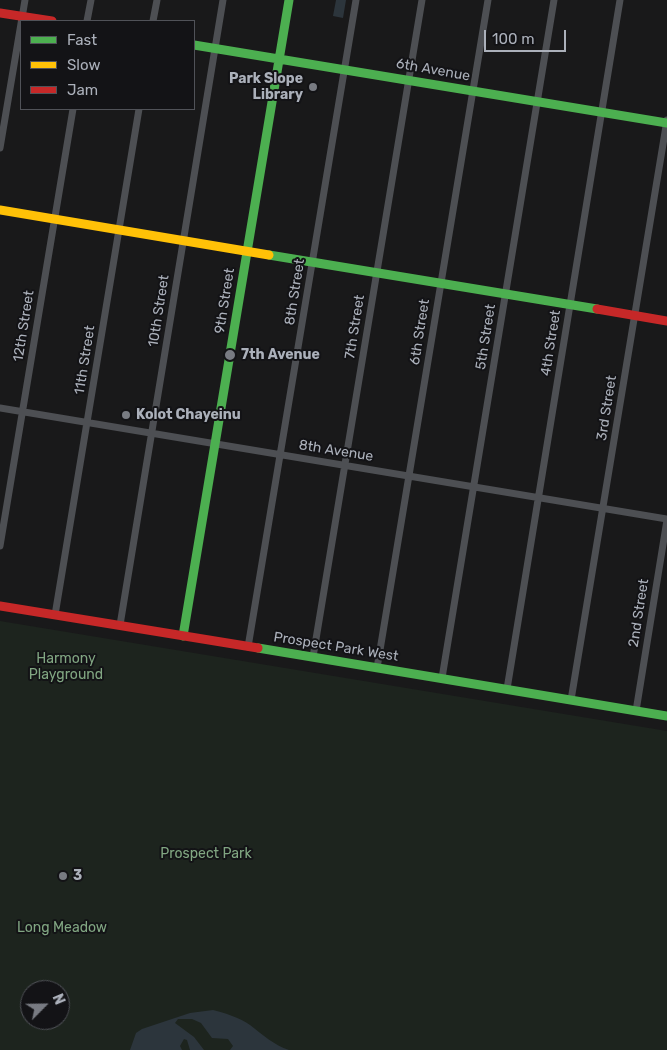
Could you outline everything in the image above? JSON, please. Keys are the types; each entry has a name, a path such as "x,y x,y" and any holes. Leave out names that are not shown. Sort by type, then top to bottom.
{"street":[{"path":"21,20 24,0"},
{"path":"87,20 91,0"},
{"path":"153,20 157,0"},
{"name":"10th Street","path":"120,626 223,0"},
{"name":"9th Street","path":"183,636 288,0"},
{"name":"8th Street","path":"248,647 356,0"},
{"name":"7th Street","path":"313,657 422,0"},
{"name":"6th Street","path":"377,668 488,0"},
{"name":"5th Street","path":"442,678 554,0"},
{"name":"4th Street","path":"506,689 620,0"},
{"path":"0,12 46,20"},
{"path":"0,148 20,28"},
{"name":"6th Avenue","path":"195,45 667,122"},
{"name":"12th Street","path":"0,546 73,110"},
{"name":"11th Street","path":"56,615 139,110"},
{"name":"3rd Street","path":"571,700 667,122"},
{"path":"0,210 667,321"},
{"name":"8th Avenue","path":"0,408 667,519"},
{"name":"2nd Street","path":"636,711 667,519"},
{"name":"Prospect Park West","path":"0,606 667,716"}],"green space":[{"name":"Prospect Park","path":"0,621 667,731 667,1050 0,1050"}],"shaded area":[{"path":"336,0 346,0 343,18 333,16"},
{"path":"213,1010 242,1020 273,1043 289,1050 230,1050 233,1046 228,1039 212,1038 201,1023 192,1019 178,1019 175,1023 194,1037 204,1050 190,1050 187,1040 184,1039 180,1046 182,1050 130,1050 136,1033 142,1029 190,1013"}],"traffic: fast":[{"path":"183,636 289,0"},
{"path":"195,45 667,123"},
{"path":"269,255 597,309"},
{"path":"258,648 667,716"}],"traffic: slow":[{"path":"0,210 269,255"}],"traffic: jam":[{"path":"0,13 46,20"},
{"path":"597,309 667,321"},
{"path":"0,606 258,648"}],"place":[{"name":"Park Slope Library","path":"313,87"},
{"name":"7th Avenue","path":"230,355"},
{"name":"Kolot Chayeinu","path":"126,415"},
{"name":"3","path":"63,876"}],"park label":[{"name":"Harmony Playground","path":"66,668"},
{"name":"Long Meadow","path":"62,928"}]}
